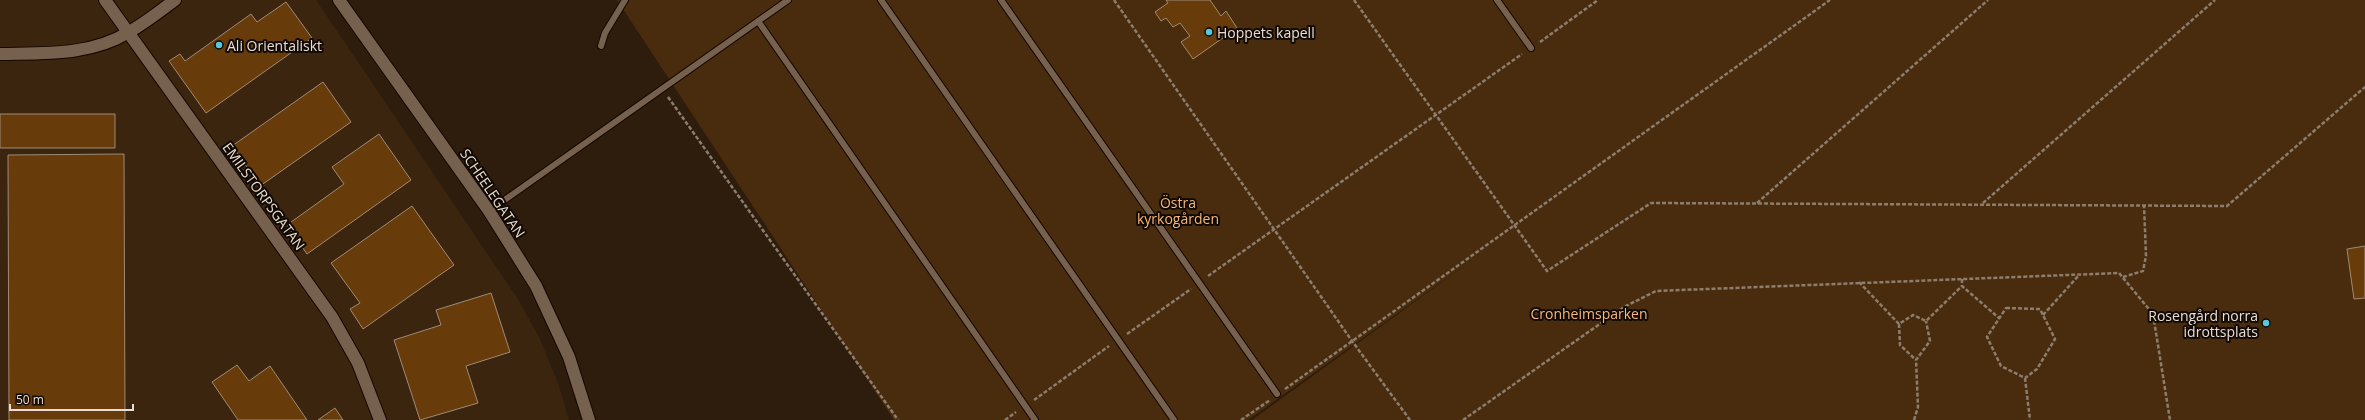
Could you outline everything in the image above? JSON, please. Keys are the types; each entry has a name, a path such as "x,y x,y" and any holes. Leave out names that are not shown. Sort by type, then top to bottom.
{"street":[{"name":"EMILSTORPSGATAN","path":"105,0 336,323 358,363 380,420"},
{"path":"0,54 68,53 105,44 129,33 175,0"},
{"name":"SCHEELEGATAN","path":"339,0 489,211 546,304 569,357 589,420"}],"lane":[{"path":"601,46 605,33 625,0"},
{"path":"489,211 788,0"},
{"path":"881,0 1174,420"},
{"path":"1001,0 1277,394"},
{"path":"1497,0 1531,48"},
{"path":"758,21 1035,420"}],"path":[{"path":"1114,0 1352,341 1410,420"},
{"path":"1354,0 1547,271 1651,203 1982,203 2227,206 2365,87"},
{"path":"1005,420 1598,0"},
{"path":"1241,420 1830,0"},
{"path":"1756,204 1988,0"},
{"path":"1982,203 2216,0"},
{"path":"662,88 898,420"},
{"path":"2123,277 2142,271 2146,256 2144,205"},
{"path":"1462,420 1624,307 1656,291 2119,273 2152,314 2170,420"},
{"path":"2043,315 2080,274"},
{"path":"1926,321 1962,286 1962,278"},
{"path":"1859,282 1899,324 1900,344 1916,360"},
{"path":"1962,286 1999,318"},
{"path":"2006,308 2040,308 2055,339 2037,369 2025,378 2000,366 1987,337 2006,308"},
{"path":"1899,324 1913,315 1926,321"},
{"path":"1914,420 1918,407 1916,360 1930,341 1926,321"},
{"path":"2025,378 2030,420"}],"shaded area":[{"path":"0,0 316,0 518,299 540,339 558,383 569,420 0,420"}],"green space":[{"name":"Östra kyrkogården","path":"617,0 2365,0 2365,420 1252,420 1471,261 1248,420 894,420"}],"building":[{"name":"Hoppets kapell","path":"1166,0 1210,0 1221,16 1226,11 1237,28 1193,59 1181,42 1190,36 1180,23 1173,27 1166,18 1161,21 1155,12 1168,3"},
{"path":"286,2 312,38 206,113 169,61 180,54 185,61 251,14 257,22"},
{"path":"323,82 351,122 260,186 232,146"},
{"path":"0,114 115,114 115,148 0,148"},
{"path":"379,134 411,180 307,254 287,225 344,184 332,167"},
{"path":"124,154 125,420 9,420 8,155"},
{"path":"412,206 454,265 363,329 350,309 360,303 331,263"},
{"path":"2365,246 2365,298 2354,299 2347,249"},
{"path":"491,293 510,352 466,366 478,403 420,420 394,340 441,325 436,310"},
{"path":"237,365 249,381 270,366 307,420 238,420 212,382"},
{"path":"335,408 343,420 318,420"}],"place":[{"name":"Hoppets kapell","path":"1209,32"},
{"name":"Ali Orientaliskt","path":"219,45"},
{"name":"Rosengård norra idrottsplats","path":"2266,323"}],"park label":[{"name":"Cronheimsparken","path":"1589,313"}]}
